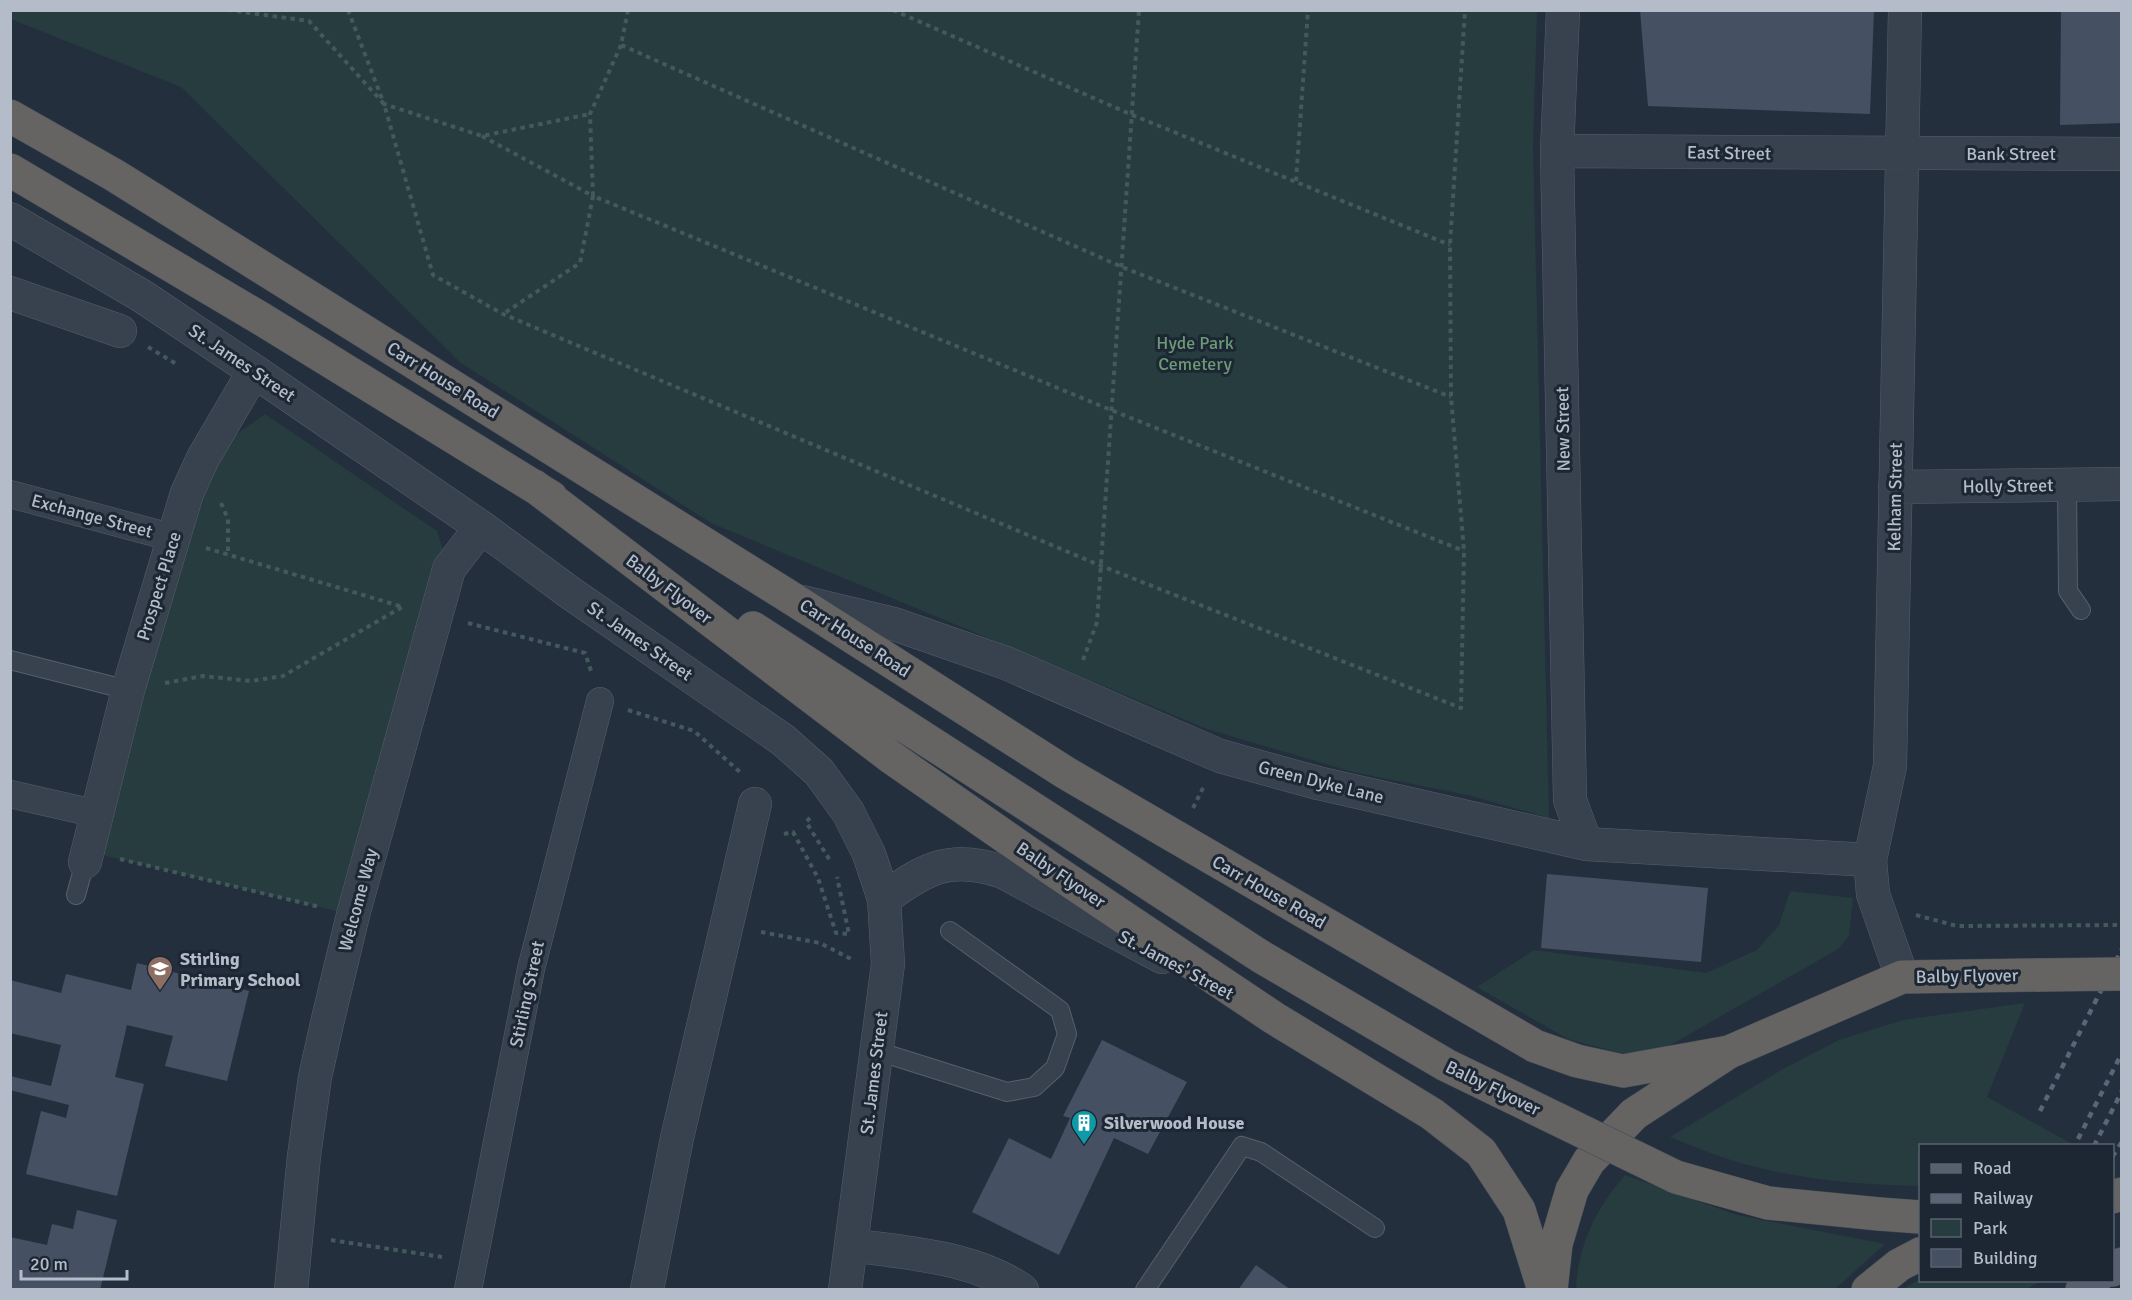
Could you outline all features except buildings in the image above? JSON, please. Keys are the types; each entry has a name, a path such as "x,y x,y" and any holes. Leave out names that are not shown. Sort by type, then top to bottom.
{"highway":[{"name":"Carr House Road","path":"10,116 114,175 796,601 1066,773 1535,1046 1577,1061 1623,1071 1729,1052"},
{"path":"10,170 260,318 534,486"},
{"name":"Balby Flyover","path":"534,486 1260,956 1446,1065 1676,1177 1768,1203 1919,1216"},
{"name":"Balby Flyover","path":"534,486 892,758 1053,870 1274,1018 1432,1114 1481,1152 1519,1210 1544,1290"},
{"name":"Balby Flyover","path":"1551,1290 1556,1244 1572,1190 1589,1161 1634,1114 1729,1052 1902,977 2121,974"},
{"path":"1868,1290 1899,1265 1919,1255"}],"street":[{"name":"New Street","path":"1563,10 1557,151 1570,800 1586,844"},
{"name":"Kelham Street","path":"1902,977 1873,894 1870,860 1890,766 1905,10"},
{"name":"East Street","path":"1557,151 1901,154"},
{"name":"Bank Street","path":"1901,154 2121,154"},
{"name":"St. James Street","path":"10,219 142,297 254,371 481,527 569,592 783,740 819,772 848,812 864,843 884,899 888,964 846,1290"},
{"path":"10,292 120,331"},
{"name":"Prospect Place","path":"88,857 128,690 187,493 203,458 254,371"},
{"name":"Holly Street","path":"1895,487 2121,484"},
{"name":"Exchange Street","path":"10,494 174,538"},
{"name":"Welcome Way","path":"291,1290 315,1077 353,915 449,568 481,527"},
{"name":"Green Dyke Lane","path":"796,601 894,624 1006,663 1220,756 1318,783 1586,844 1870,860"},
{"name":"Stirling Street","path":"468,1290 531,969 600,701"},
{"path":"10,794 98,814"},
{"path":"647,1290 677,1138 755,804"},
{"name":"St. James' Street","path":"884,899 915,876 952,864 978,864 1002,873 1274,1018"},
{"path":"852,1245 966,1263 1008,1281 1022,1290"}],"lane":[{"path":"2067,485 2068,591 2080,610"},
{"path":"10,660 128,690"},
{"path":"76,895 88,857"},
{"path":"877,1051 1006,1092 1034,1087 1054,1068 1067,1034 1060,1010 950,931"},
{"path":"1145,1290 1242,1146 1261,1152 1375,1228"}],"path":[{"path":"228,10 309,21 384,104 482,136 593,196 1111,410 1464,551"},
{"path":"348,10 384,104 433,275 503,314 1099,565 1461,708 1464,551 1451,397 1450,245 1465,10"},
{"path":"503,314 580,263 593,196 590,114 621,45 628,10"},
{"path":"893,10 1130,114 1450,245"},
{"path":"1072,691 1097,622 1099,565 1122,267 1138,10"},
{"path":"1296,182 1308,10"},
{"path":"621,45 1122,267 1451,397"},
{"path":"482,136 590,114"},
{"path":"128,690 203,676 251,681 283,676 402,607"},
{"path":"600,701 694,731 749,780 755,804"},
{"path":"1182,804 1192,810 1220,756"},
{"path":"747,842 793,832 818,878 836,933 849,934 836,869 806,822 813,816"},
{"path":"88,857 353,915"},
{"path":"1873,894 1901,912 1957,926 2121,925"},
{"path":"728,925 820,943 854,960 883,1003"},
{"path":"322,1239 472,1261"}],"green space":[{"name":"Hyde Park Cemetery","path":"10,11 1537,11 1533,146 1549,818 1472,796 1353,772 1207,729 711,523 461,363 181,87 11,19"},
{"path":"265,414 437,531 449,569 353,915 90,852 203,458"},
{"path":"1790,891 1853,898 1849,936 1838,949 1667,1047 1620,1053 1568,1039 1477,987 1534,950 1706,973 1757,950 1779,925"},
{"path":"2025,1003 1987,1097 2072,1144 1919,1144 1919,1186 1855,1183 1769,1170 1708,1152 1670,1137 1783,1069 1839,1040 1903,1020"},
{"path":"1625,1175 1737,1215 1885,1244 1835,1289 1576,1290 1580,1257 1590,1228 1605,1201"},
{"path":"1919,1280 1919,1282 2039,1282 2027,1289 1903,1289"}],"railway":[{"path":"2040,1111 2122,949"},
{"path":"2078,1139 2122,1053"},
{"path":"2095,1144 2122,1091"},
{"path":"2114,1154 2122,1142"}],"place":[{"name":"Stirling Primary School","path":"160,992"},
{"name":"Silverwood House","path":"1084,1146"}]}
